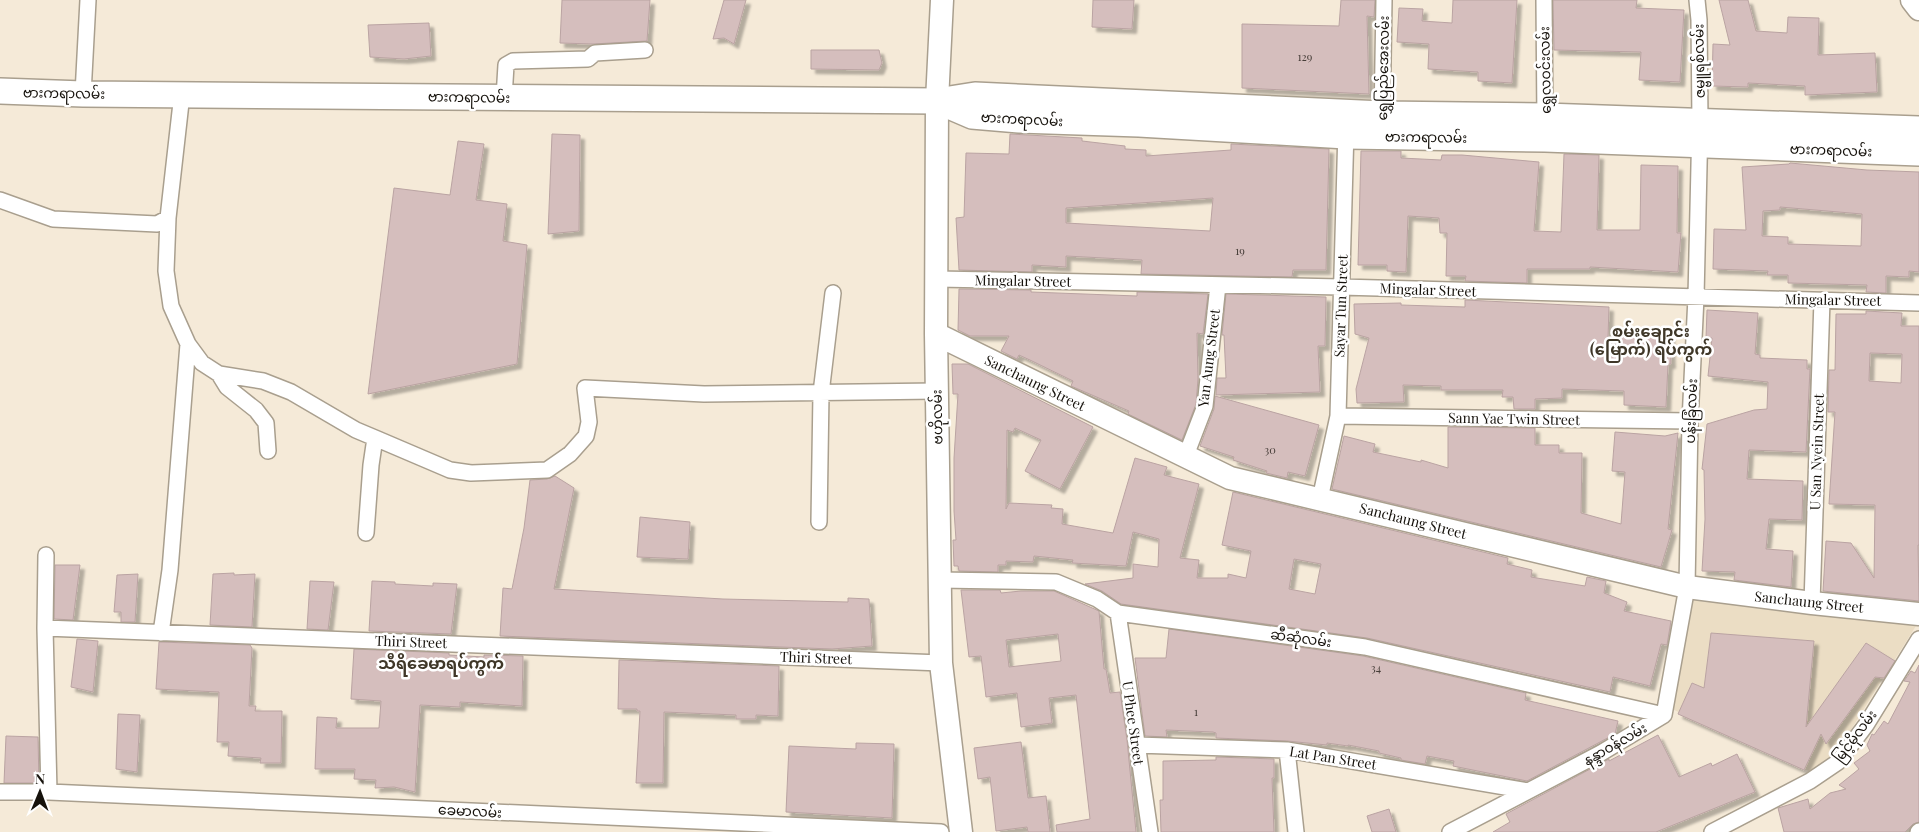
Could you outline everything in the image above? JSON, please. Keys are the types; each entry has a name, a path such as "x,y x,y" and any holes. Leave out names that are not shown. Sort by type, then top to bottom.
{"main road":[{"name":"ဗားကရာလမ်း","path":"0,91 83,94 938,100 975,95 1346,124 1545,127 1838,138 1919,129"},
{"name":"ဗားကရာလမ်း","path":"1838,138 1919,153"}],"street":[{"path":"83,94 88,0"},
{"name":"ဗဟိုလမ်း","path":"942,0 938,100 936,334 939,580 941,663 961,832"},
{"name":"ရွှေပြည်အေးလမ်း","path":"1382,125 1384,0"},
{"name":"ရွှေလဝင်းလမ်း","path":"1544,0 1545,127"},
{"name":"ဇမ္ဗူရစ်လမ်း","path":"1697,0 1699,20 1699,134"},
{"path":"1912,0 1919,9"},
{"path":"504,98 506,65 513,61 588,59 595,52 645,50"},
{"path":"182,94 168,218 166,271 171,306 188,344 202,363 219,374 264,381 282,388 356,430 450,470 471,473 547,470 570,454 586,436 589,422 585,388 704,394 937,391"},
{"name":"Sayar Tun Street","path":"1320,499 1338,416 1346,124"},
{"name":"ပန်းခြံလမ်း","path":"1687,587 1699,134"},
{"path":"0,200 53,219 157,224 168,218"},
{"name":"Mingalar Street","path":"937,279 1341,287 1919,303"},
{"name":"Yan Aung Street","path":"1185,458 1205,406 1218,285"},
{"path":"819,522 821,393 833,293"},
{"name":"U San Nyein Street","path":"1812,603 1822,300"},
{"name":"Sanchaung Street","path":"936,334 1185,458 1230,478 1687,587 1919,614"},
{"path":"162,633 170,570 188,344"},
{"path":"219,374 227,387 256,410 266,423 268,451"},
{"name":"Sann Yae Twin Street","path":"1338,416 1690,421"},
{"path":"366,533 375,438"},
{"path":"46,554 45,628 48,792"},
{"name":"ဆီဆုံလမ်း","path":"939,580 1056,582 1097,599 1118,613 1337,642 1664,715"},
{"path":"1664,715 1687,587"},
{"name":"U Phee Street","path":"1118,613 1150,832"},
{"name":"Thiri Street","path":"45,628 941,663"},
{"name":"မြင့်မိုလမ်း","path":"1712,832 1810,781 1838,762 1866,725 1919,639"},
{"name":"နန္ဒာ၀န်လမ်း","path":"1450,832 1601,753 1664,715"},
{"name":"Lat Pan Street","path":"1136,746 1287,750 1528,790"},
{"path":"1287,750 1296,832"},
{"name":"ခေမာလမ်း","path":"0,792 48,792 941,832"}],"shaded area":[{"path":"1694,592 1919,621 1837,752 1811,772 1672,709"}],"building":[{"path":"562,0 650,0 647,41 593,44 560,43"},
{"path":"724,0 746,0 734,44 724,38 713,39"},
{"path":"1093,0 1134,0 1132,29 1092,27"},
{"path":"1341,0 1375,0 1374,17 1367,16 1369,94 1242,88 1242,24 1339,26"},
{"path":"1453,0 1517,0 1512,83 1478,81 1478,72 1428,69 1429,44 1397,42 1399,8 1423,9 1422,21 1452,23"},
{"path":"1553,0 1637,0 1636,8 1684,10 1680,82 1639,80 1641,52 1554,50"},
{"path":"1719,0 1748,0 1756,31 1787,33 1788,17 1819,18 1818,55 1875,53 1877,92 1805,95 1805,86 1748,83 1748,87 1712,86 1713,44 1730,45"},
{"path":"429,23 431,56 404,59 370,57 368,25"},
{"path":"811,50 879,50 882,63 879,70 811,69"},
{"path":"552,134 580,135 579,231 548,234"},
{"path":"1010,134 1082,138 1082,141 1125,146 1125,149 1146,150 1146,156 1231,150 1231,144 1329,149 1326,270 1293,270 1292,277 1141,274 1142,260 1066,256 1066,267 1032,265 1032,272 959,270 956,218 964,217 966,153 1009,154","holes":["1213,198 1210,231 1066,223 1066,208"]},
{"path":"458,141 484,144 476,200 507,204 503,241 527,245 517,364 368,394 394,188 450,195"},
{"path":"1361,151 1401,151 1401,158 1441,160 1442,155 1462,155 1539,162 1534,231 1561,232 1564,154 1599,155 1597,230 1640,230 1641,165 1678,166 1677,233 1681,233 1678,272 1590,267 1590,269 1527,269 1527,283 1465,281 1466,276 1446,276 1447,233 1440,233 1439,218 1408,216 1406,272 1387,271 1387,265 1358,265"},
{"path":"1789,164 1919,172 1919,272 1909,271 1909,277 1886,276 1886,293 1866,292 1867,285 1788,283 1788,275 1767,275 1768,271 1713,269 1714,229 1746,230 1742,167","holes":["1780,207 1862,214 1861,246 1788,244 1788,237 1762,236 1763,211 1780,210"]},
{"path":"959,289 1031,290 1031,292 1137,296 1137,292 1208,294 1203,334 1197,333 1198,379 1196,404 1182,440 1128,414 1129,411 1071,386 1073,381 1019,355 1017,359 1001,351 1009,336 970,336 958,330"},
{"path":"1226,294 1326,297 1325,346 1318,346 1320,392 1216,395 1217,378 1226,378 1224,335 1222,335"},
{"path":"1465,300 1609,307 1608,338 1670,336 1671,364 1668,364 1666,407 1624,405 1624,391 1562,389 1562,398 1535,399 1535,409 1514,409 1513,397 1502,397 1503,390 1441,390 1441,386 1403,385 1404,402 1357,403 1356,389 1369,338 1355,334 1354,304 1401,303 1401,305 1465,307"},
{"path":"1707,310 1758,313 1755,354 1760,355 1760,358 1807,360 1807,369 1810,369 1806,452 1749,450 1747,479 1803,481 1802,520 1769,519 1766,549 1793,551 1791,587 1734,580 1735,572 1702,571 1705,519 1704,470 1702,469 1707,424 1754,410 1767,409 1768,382 1708,376 1712,338 1706,338"},
{"path":"1866,311 1902,313 1901,326 1919,326 1919,601 1823,591 1826,541 1851,543 1874,578 1875,505 1829,504 1835,412 1828,412 1829,370 1835,370 1836,314 1866,314","holes":["1870,353 1902,354 1901,383 1869,381"]},
{"path":"952,364 968,364 1093,427 1060,489 1025,471 1041,440 1015,428 1013,432 1007,430 1006,509 1009,503 1052,505 1051,508 1063,509 1062,524 1113,533 1135,458 1167,467 1164,475 1199,484 1180,558 1199,560 1197,578 1228,578 1228,574 1246,578 1251,551 1222,545 1233,492 1508,558 1507,564 1532,570 1531,577 1585,586 1587,577 1606,581 1604,593 1627,602 1624,611 1671,621 1667,645 1661,644 1650,686 1613,677 1610,692 1367,638 1121,604 1102,591 1085,584 1133,578 1133,564 1158,567 1159,539 1133,532 1126,566 1072,563 1073,560 1034,556 1033,562 1006,561 1006,565 998,565 998,572 959,571 958,566 954,566 953,540 956,540 954,458 958,394 953,394","holes":["1294,559 1321,564 1315,594 1289,589"]},
{"path":"1215,396 1319,425 1305,476 1288,472 1287,478 1266,473 1267,471 1233,460 1234,457 1200,446 1214,409"},
{"path":"1448,427 1535,428 1535,445 1559,445 1559,453 1582,453 1581,513 1621,524 1625,472 1612,471 1615,432 1665,436 1678,433 1668,529 1672,530 1661,567 1332,489 1344,436 1375,444 1373,452 1421,462 1421,460 1448,468"},
{"path":"555,476 574,488 554,589 723,599 848,602 848,598 869,599 872,646 832,649 500,636 503,588 512,589 524,528 530,480 547,479"},
{"path":"640,517 690,522 688,559 637,557"},
{"path":"55,565 80,565 73,620 54,619"},
{"path":"234,573 234,575 255,574 252,627 210,625 213,574"},
{"path":"138,574 135,622 121,622 121,612 114,612 117,575"},
{"path":"310,581 334,582 328,630 307,629"},
{"path":"372,581 433,586 433,583 457,584 451,634 369,631"},
{"path":"961,590 1000,590 1001,593 1054,591 1099,611 1104,669 1106,669 1110,693 1120,692 1127,740 1136,832 1057,832 1056,825 1090,819 1076,695 1049,698 1052,723 1021,727 1017,693 986,697 981,656 969,657","holes":["1058,634 1061,661 1009,667 1006,640"]},
{"path":"1169,629 1363,656 1526,693 1525,700 1618,721 1615,734 1527,781 1453,766 1454,761 1427,756 1425,764 1401,760 1401,758 1379,753 1379,751 1348,745 1216,738 1216,733 1213,732 1166,730 1167,737 1145,736 1135,658 1166,658"},
{"path":"1711,633 1814,641 1806,727 1866,643 1895,661 1884,678 1875,677 1826,744 1821,734 1804,770 1678,714 1692,683 1704,688"},
{"path":"77,639 98,641 93,692 71,687"},
{"path":"159,642 250,645 252,648 249,706 256,706 255,711 282,711 281,763 260,763 261,758 228,756 229,742 217,742 219,692 156,689"},
{"path":"354,649 449,653 449,655 484,657 484,655 523,656 522,706 460,702 460,707 420,705 415,792 394,787 375,788 376,780 354,779 355,769 315,769 317,717 337,718 336,728 379,728 381,701 351,699"},
{"path":"619,660 779,666 778,716 756,715 756,719 736,719 736,715 664,712 663,783 636,783 640,711 637,711 637,709 618,709"},
{"path":"1919,665 1919,822 1913,824 1905,832 1784,832 1778,808 1808,799 1810,809 1830,793 1846,789 1839,785 1859,769 1854,763 1870,751 1867,745 1872,734 1874,735 1884,721 1888,724 1910,682 1904,681 1911,671 1915,673"},
{"path":"118,714 140,715 137,772 116,769"},
{"path":"1658,735 1679,777 1711,763 1712,766 1737,754 1755,792 1656,832 1493,832 1510,822 1506,814"},
{"path":"6,736 38,737 39,783 4,783"},
{"path":"1021,742 1028,798 1046,796 1050,832 1028,832 1027,827 996,831 990,777 978,779 974,748"},
{"path":"856,743 894,744 892,818 786,812 789,746 856,749"},
{"path":"1216,757 1274,759 1274,778 1272,778 1274,832 1161,832 1160,800 1163,800 1163,761 1216,760"},
{"path":"1389,809 1396,832 1372,832 1367,816"}],"district":[{"name":"စမ်းချောင်း (မြောက်) ရပ်ကွက်","path":"1651,340"},
{"name":"သီရိခေမာရပ်ကွက်","path":"441,663"}]}
